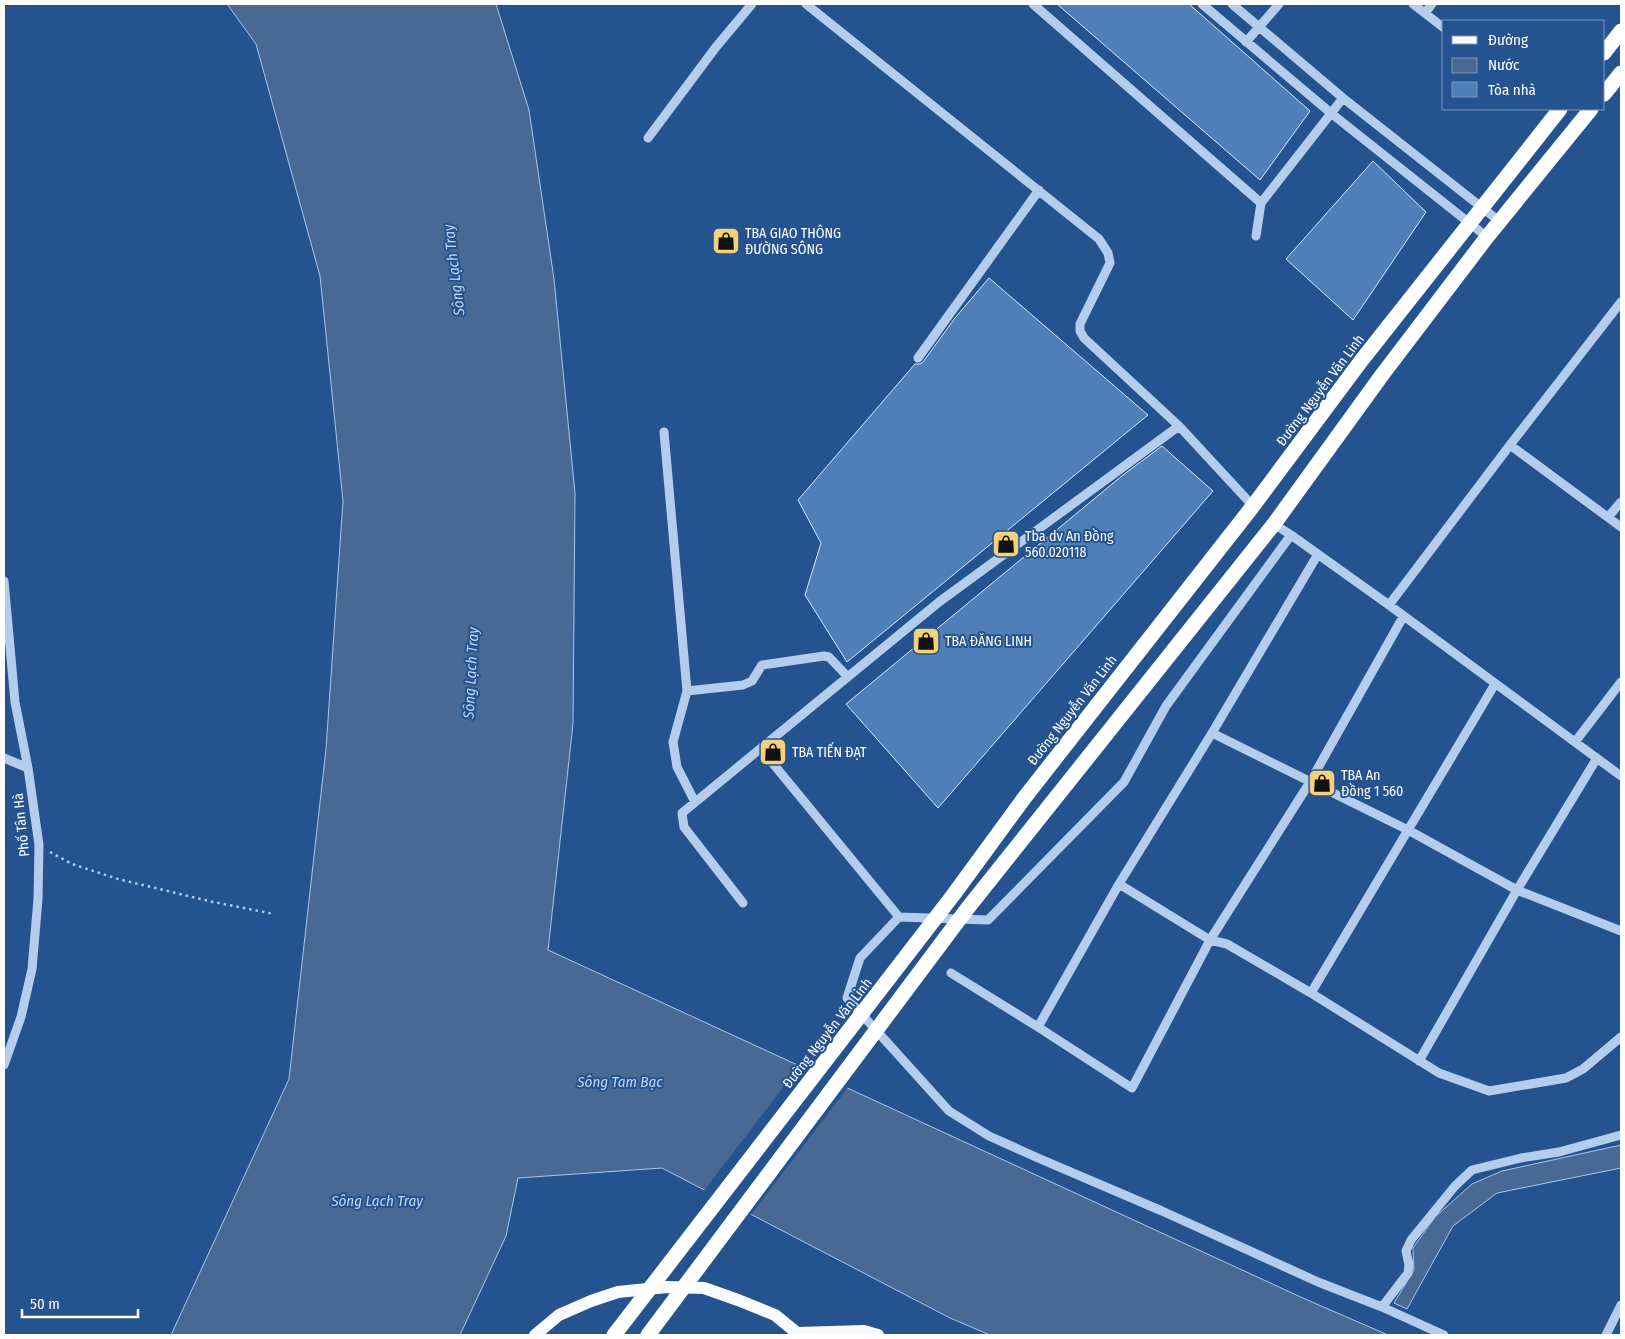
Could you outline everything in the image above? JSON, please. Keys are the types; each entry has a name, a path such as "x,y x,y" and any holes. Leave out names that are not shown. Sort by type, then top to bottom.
{"highway":[{"path":"1605,52 1621,31"},
{"path":"1605,93 1619,79"},
{"name":"Đường Nguyễn Văn Linh","path":"614,1335 954,894 1025,797 1253,506 1361,361 1559,110"},
{"path":"648,1335 966,909 1274,524 1382,375 1499,221 1591,110"}],"main road":[{"path":"535,1335 559,1315 591,1301 618,1292 667,1287 704,1288 738,1300 775,1315 796,1334 863,1333 878,1335"}],"street":[{"path":"648,138 710,54 752,4"},
{"path":"806,4 1098,239 1108,252 1110,263 1080,324 1080,331 1084,338 1179,426 1253,506"},
{"path":"1033,4 1261,203"},
{"path":"1202,4 1332,114 1487,237"},
{"path":"1232,4 1343,98 1499,221"},
{"path":"1246,42 1279,4"},
{"path":"1413,4 1442,26"},
{"path":"1425,13 1432,4"},
{"path":"1256,236 1261,203 1343,98"},
{"path":"918,358 1039,190"},
{"path":"1389,605 1621,302"},
{"path":"743,903 684,827 682,813 939,602 1179,426"},
{"path":"664,432 687,691 673,742 677,767 695,802"},
{"path":"1510,445 1621,527"},
{"path":"1608,517 1621,502"},
{"path":"1274,524 1389,605 1621,776"},
{"path":"1292,535 1166,706 1124,782 988,920 899,917 860,958 847,998 949,1111 989,1136 1162,1211 1318,1282 1382,1307 1444,1335"},
{"path":"1038,1027 1119,884 1212,733 1318,554"},
{"name":"Phố Tân Hà","path":"4,581 15,702 28,768 39,845 38,899 32,969 21,1017 4,1065"},
{"path":"951,972 1132,1088 1210,940 1310,782 1403,617"},
{"path":"687,691 743,685 752,681 762,666 824,656 829,658 848,677"},
{"path":"1575,742 1621,682"},
{"path":"1311,993 1495,684"},
{"path":"1212,733 1408,830 1516,890 1621,931"},
{"path":"761,749 899,917"},
{"path":"4,758 28,768"},
{"path":"1419,1061 1516,890 1597,758"},
{"path":"1119,884 1210,940 1227,944 1311,993 1439,1073 1489,1091 1566,1078 1583,1069 1621,1037"},
{"path":"1382,1307 1408,1273 1409,1265 1406,1251 1411,1240 1455,1186 1472,1170 1521,1158 1559,1152 1621,1135"},
{"path":"1606,1335 1621,1305"}],"path":[{"path":"39,845 72,864 118,879 213,902 274,914"}],"water":[{"name":"Sông Lạch Tray","path":"227,4 496,4 529,110 554,279 575,493 573,724 548,950 1305,1299 1388,1335 990,1335 950,1318 662,1168 518,1178 506,1236 460,1335 171,1335 289,1079 326,749 343,501 320,276 256,44"},
{"path":"1621,1145 1621,1168 1497,1193 1453,1226 1407,1309 1394,1303 1414,1270 1413,1248 1435,1217 1472,1184 1502,1171"}],"pier":[{"path":"801,1064 849,1086 750,1216 703,1192"}],"building":[{"path":"1057,4 1189,4 1310,111 1260,180"},
{"path":"1373,161 1426,212 1353,320 1286,259"},
{"path":"989,278 1148,415 847,662 805,595 821,543 798,500 915,364 923,362 955,318"},
{"path":"1162,446 1213,491 938,808 846,704 1123,475"}],"place":[{"name":"TBA GIAO THÔNG ĐƯỜNG SÔNG","path":"726,241"},
{"name":"Tba dv An Đồng 560.020118","path":"1006,544"},
{"name":"TBA ĐĂNG LINH","path":"926,641"},
{"name":"TBA TIẾN ĐẠT","path":"773,752"},
{"name":"TBA An Đồng 1 560","path":"1322,783"}],"water label":[{"name":"Sông Tam Bạc","path":"620,1082"}]}
